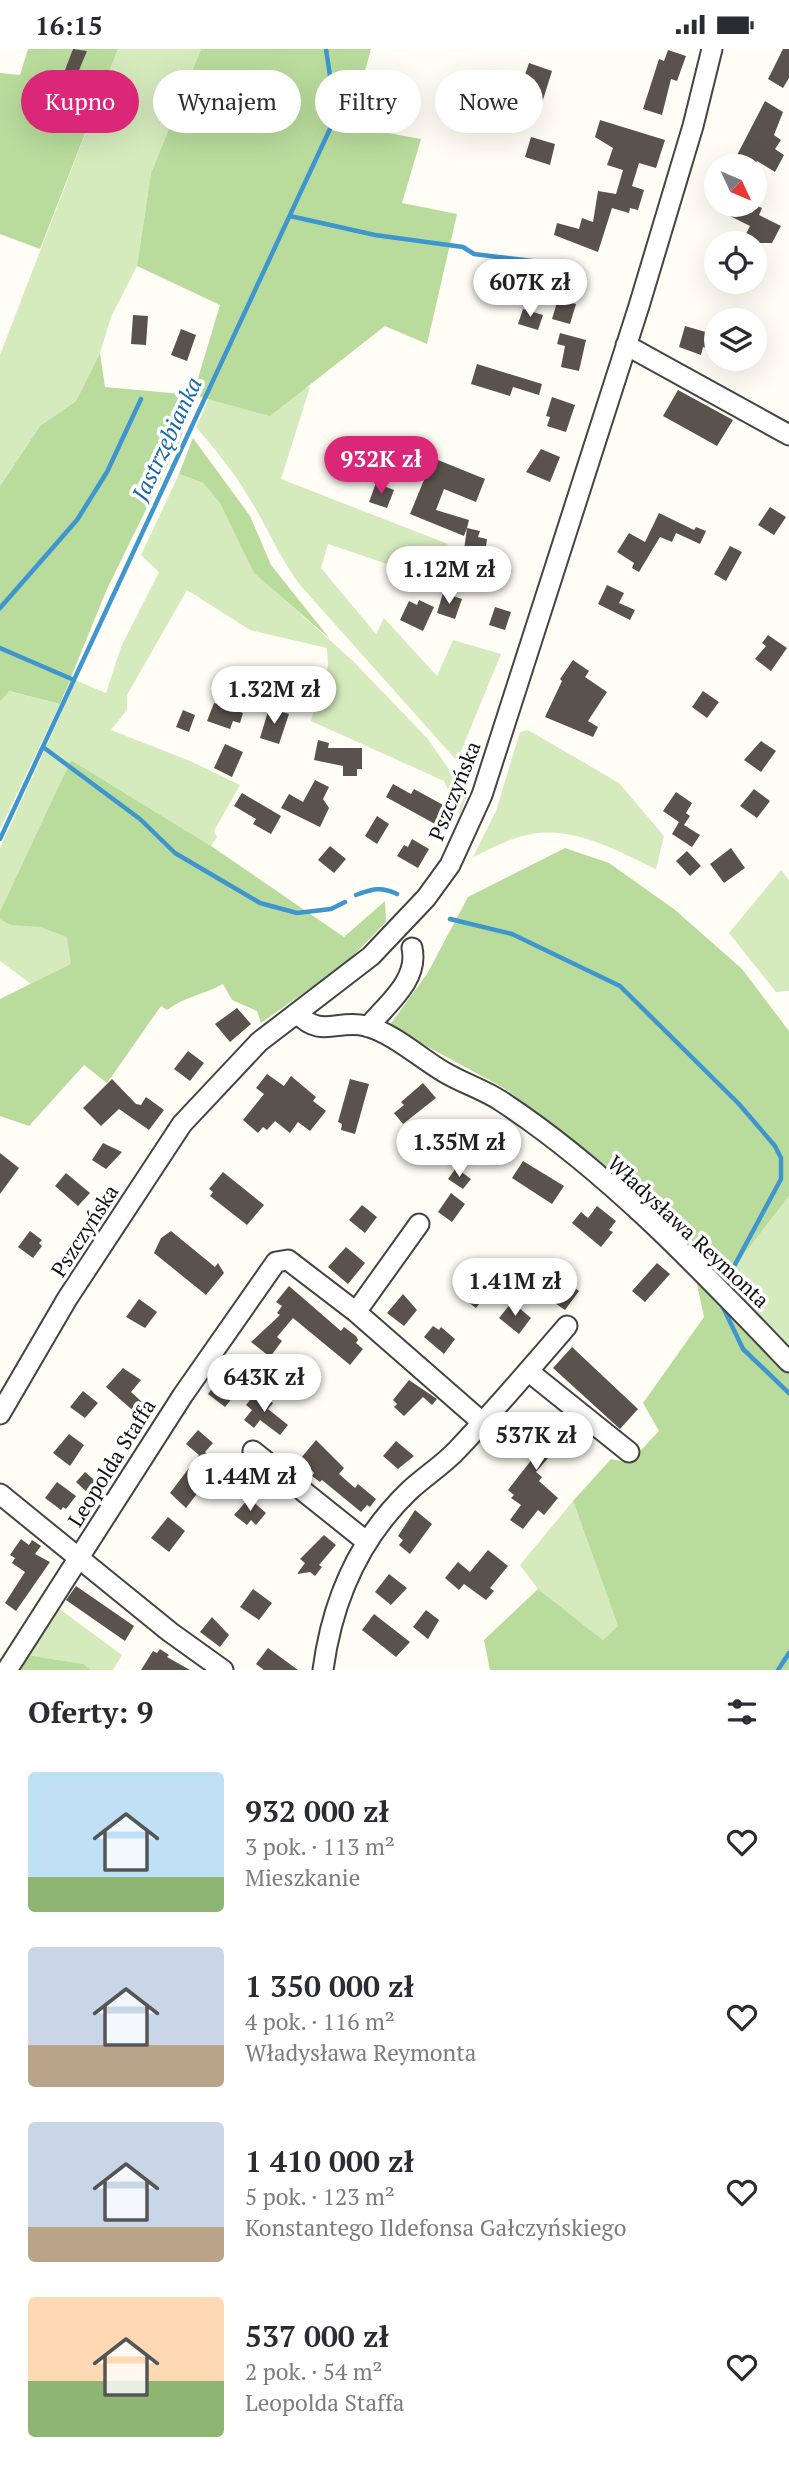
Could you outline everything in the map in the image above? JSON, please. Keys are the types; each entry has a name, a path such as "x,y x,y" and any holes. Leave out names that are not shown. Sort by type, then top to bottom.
{"street":[{"name":"Pszczyńska","path":"0,1414 32,1355 182,1123 229,1070 259,1042 371,956 426,898 450,865 482,795 626,345 693,126 712,49"},
{"path":"626,345 789,435"},
{"path":"297,1013 308,1025 318,1028 352,1025 368,1027 411,975 415,960 412,948"},
{"name":"Władysława Reymonta","path":"368,1027 445,1073 499,1100 549,1137 640,1212 789,1362"},
{"path":"356,1312 419,1224"},
{"name":"Leopolda Staffa","path":"6,1670 183,1395 270,1266 282,1259 288,1260 356,1312 483,1423"},
{"path":"323,1670 331,1621 367,1542 408,1492 454,1453 483,1423 567,1326"},
{"path":"528,1371 629,1453"},
{"path":"253,1451 367,1542"},
{"path":"0,1494 223,1670"}],"green space":[{"path":"28,49 118,49 110,70 22,70"},
{"path":"118,49 201,49 193,70 153,70 153,133 167,133 151,173 137,266 111,317 100,353 76,401 40,426 0,486 0,355 86,133 139,133 139,70 110,70"},
{"path":"201,49 371,49 365,70 315,70 315,133 388,133 421,139 402,203 457,214 427,344 385,326 270,416 193,395 220,305 137,266 151,173 167,133 301,133 301,70 193,70"},
{"path":"21,72 21,133 85,133 40,249 0,234 0,73 20,75"},
{"path":"100,353 105,387 193,395 181,438 107,589 60,704 9,691 0,702 0,486 40,426 76,401"},
{"path":"218,379 265,397 310,387 281,479 448,544 423,576 328,544 321,568 376,634 384,618 437,676 453,640 501,654 457,761 300,585 242,487 224,460 196,427"},
{"path":"193,438 250,516 271,565 330,639 254,573 220,503 203,483 179,474"},
{"path":"179,474 203,483 220,503 255,573 354,662 427,738 467,795 460,815 444,781 311,721 328,665 327,648 250,630 187,590 127,695 127,710 111,730 190,761 240,785 214,831 217,837 211,846 71,760 0,916 0,848 62,712 59,711 70,678 106,693 121,647 159,572 141,555"},
{"path":"8,691 60,704 0,829 0,702"},
{"path":"528,730 619,783 664,836 656,869 608,847 557,833 540,833 517,838 473,857 496,811 520,732"},
{"path":"71,760 211,846 344,937 385,901 386,922 345,964 261,1023 257,1011 232,1000 223,984 167,1010 161,1006 107,1083 84,1065 29,1126 0,1116 0,999 71,964 67,937 40,927 11,925 0,919 0,912"},
{"path":"565,848 609,863 674,909 742,969 789,1031 789,1196 725,1279 608,1167 504,1088 389,1026 427,974 468,897"},
{"path":"781,870 789,880 789,991 776,992 729,933"},
{"path":"0,918 40,922 69,936 76,967 31,984 0,961"},
{"path":"789,1196 789,1350 725,1279"},
{"path":"696,1280 789,1374 789,1670 490,1670 484,1640 538,1589 603,1640 618,1626 573,1501 611,1459 629,1463 659,1431 643,1403 704,1317"},
{"path":"573,1501 618,1626 603,1640 538,1589 520,1565"},
{"path":"54,1605 122,1655 113,1670 91,1670 84,1664 21,1654"},
{"path":"21,1654 84,1664 91,1670 12,1670"}],"building":[{"path":"73,49 87,51 79,70 65,70"},
{"path":"783,49 789,49 789,78 783,88 768,79"},
{"path":"668,50 686,56 677,81 671,79 662,115 643,109 659,59 664,61"},
{"path":"529,63 552,71 543,100 543,70 527,70"},
{"path":"765,101 783,112 774,135 781,140 775,149 784,155 775,172 767,167 767,154 738,154"},
{"path":"600,120 665,140 656,168 639,163 632,186 644,190 638,210 630,208 629,213 612,208 598,252 554,235 557,223 579,229 582,218 593,222 598,191 616,194 623,170 607,165 613,148 595,137"},
{"path":"531,137 555,144 550,165 525,157"},
{"path":"732,217 763,217 781,226 772,243 767,243 767,231 747,231 750,226"},
{"path":"558,299 576,304 570,324 552,319"},
{"path":"523,309 543,315 538,330 518,324"},
{"path":"133,315 148,316 146,345 131,344"},
{"path":"685,326 704,332 701,355 679,347"},
{"path":"181,329 196,335 187,361 171,355"},
{"path":"560,333 586,340 579,371 561,367 565,346 557,344"},
{"path":"477,364 542,384 539,395 513,387 510,396 471,384"},
{"path":"678,390 733,420 717,446 663,416"},
{"path":"552,397 575,405 566,432 547,426 550,417 546,416"},
{"path":"383,436 403,441 400,449 403,450 394,464 375,456"},
{"path":"541,449 560,457 550,482 526,472"},
{"path":"433,458 485,479 476,502 444,489 436,510 469,520 464,536 410,514"},
{"path":"376,483 394,490 387,508 369,502"},
{"path":"770,507 786,517 774,535 758,525"},
{"path":"659,513 694,530 696,527 706,531 700,544 676,533 672,542 660,537 639,572 632,568 634,563 617,552 629,533 645,542"},
{"path":"467,528 480,531 478,537 487,539 484,561 463,557"},
{"path":"730,546 742,552 726,581 714,574"},
{"path":"607,585 624,593 619,603 635,610 630,620 598,604"},
{"path":"443,593 462,599 455,619 437,613"},
{"path":"419,600 434,607 423,631 400,620 409,601 417,605"},
{"path":"495,607 511,612 505,630 489,625"},
{"path":"768,635 787,648 771,671 755,659 766,646 762,643"},
{"path":"573,660 589,671 585,677 607,692 588,721 598,727 593,737 545,717 562,681 560,679"},
{"path":"703,691 719,702 707,718 692,707"},
{"path":"214,703 243,713 240,723 233,721 230,729 207,721"},
{"path":"269,708 289,714 279,744 260,738"},
{"path":"183,710 195,715 189,732 176,727"},
{"path":"318,740 329,743 328,748 362,748 362,769 357,769 357,776 343,776 343,766 314,760"},
{"path":"761,741 776,751 761,772 744,760"},
{"path":"225,744 243,752 232,777 214,768"},
{"path":"315,780 329,787 323,799 329,808 320,827 281,808 289,794 303,802"},
{"path":"393,784 411,794 414,789 445,806 435,824 386,797"},
{"path":"754,789 770,801 757,818 740,806"},
{"path":"676,792 692,803 686,813 690,816 684,825 700,835 692,847 672,834 679,822 663,811"},
{"path":"242,793 281,816 271,834 253,824 256,819 234,806"},
{"path":"377,816 389,824 377,844 365,836"},
{"path":"412,839 429,849 418,868 397,856 404,845 408,847"},
{"path":"330,846 346,859 334,873 318,860"},
{"path":"731,848 745,868 724,883 710,864"},
{"path":"687,851 701,866 690,876 676,861"},
{"path":"237,1008 251,1024 230,1042 215,1024"},
{"path":"188,1051 204,1063 190,1081 174,1069"},
{"path":"267,1074 284,1086 291,1076 316,1097 313,1101 326,1111 310,1131 298,1122 290,1133 275,1121 267,1130 263,1127 258,1133 243,1120 264,1094 256,1088"},
{"path":"112,1079 136,1104 141,1105 146,1097 164,1110 149,1130 119,1109 101,1126 83,1108"},
{"path":"350,1079 369,1084 355,1134 341,1130 342,1124 338,1122"},
{"path":"423,1083 436,1098 403,1124 394,1113 404,1105 401,1102"},
{"path":"103,1143 122,1152 106,1169 92,1160"},
{"path":"0,1153 19,1168 0,1194"},
{"path":"523,1161 564,1186 552,1204 512,1178"},
{"path":"456,1168 471,1179 463,1189 448,1179"},
{"path":"223,1172 264,1205 247,1225 210,1196 213,1192 209,1189"},
{"path":"66,1173 90,1193 78,1206 55,1186"},
{"path":"451,1193 465,1204 452,1222 438,1212"},
{"path":"362,1205 377,1217 365,1233 349,1220"},
{"path":"597,1206 616,1221 609,1230 613,1232 601,1247 572,1223 581,1212 588,1218"},
{"path":"30,1231 42,1240 39,1243 42,1246 33,1258 18,1247"},
{"path":"171,1231 215,1267 218,1263 224,1273 206,1295 154,1253 161,1238"},
{"path":"346,1247 365,1263 348,1284 328,1267"},
{"path":"657,1263 670,1274 645,1302 632,1291"},
{"path":"469,1276 489,1291 476,1308 456,1293"},
{"path":"562,1279 579,1291 565,1310 549,1299"},
{"path":"289,1286 341,1331 344,1327 356,1336 356,1343 363,1349 350,1365 293,1318 277,1337 282,1341 270,1357 251,1342 280,1315 277,1313 282,1306 276,1302"},
{"path":"403,1294 417,1310 404,1326 387,1313"},
{"path":"139,1299 157,1312 145,1328 126,1317"},
{"path":"512,1302 531,1318 519,1334 499,1318"},
{"path":"433,1326 439,1330 441,1327 455,1339 444,1354 424,1337"},
{"path":"572,1347 638,1409 620,1429 553,1368"},
{"path":"123,1368 141,1380 131,1392 154,1413 146,1422 106,1387"},
{"path":"221,1376 239,1390 225,1407 208,1394"},
{"path":"409,1380 437,1399 432,1405 423,1397 404,1416 394,1407 397,1404 393,1400"},
{"path":"83,1391 98,1403 85,1418 70,1407"},
{"path":"257,1391 273,1403 268,1409 288,1425 280,1435 260,1420 254,1428 244,1420 252,1410 246,1405"},
{"path":"543,1414 567,1436 536,1472 542,1477 539,1481 558,1498 544,1515 538,1510 523,1529 510,1520 521,1505 511,1498 514,1495 508,1490 536,1454 520,1440"},
{"path":"198,1430 213,1443 205,1452 230,1473 222,1483 212,1474 186,1508 170,1493 199,1455 186,1444"},
{"path":"69,1434 84,1445 70,1466 53,1453"},
{"path":"316,1440 344,1468 339,1474 355,1488 358,1484 376,1499 370,1507 367,1505 361,1512 322,1480 320,1482 312,1476 314,1473 301,1458"},
{"path":"396,1441 414,1456 398,1469 383,1456"},
{"path":"85,1472 99,1484 90,1495 76,1482"},
{"path":"57,1482 76,1496 66,1509 63,1507 61,1510 45,1498"},
{"path":"249,1498 266,1513 256,1525 251,1520 247,1525 234,1515"},
{"path":"415,1510 432,1524 410,1554 399,1545 403,1540 398,1536"},
{"path":"168,1517 185,1531 169,1552 151,1538"},
{"path":"324,1535 336,1545 319,1565 322,1567 315,1576 310,1572 297,1574 305,1563 300,1559"},
{"path":"21,1539 29,1545 32,1540 41,1546 35,1554 50,1562 16,1611 5,1603 25,1572 12,1563 15,1558 10,1555"},
{"path":"488,1550 508,1566 490,1588 494,1591 486,1600 464,1584 459,1590 445,1578 458,1562 470,1572"},
{"path":"389,1574 407,1588 391,1605 375,1592"},
{"path":"76,1586 134,1626 125,1641 66,1600"},
{"path":"253,1589 272,1603 259,1620 240,1607"},
{"path":"426,1610 439,1620 428,1639 413,1627"},
{"path":"374,1614 410,1642 396,1657 362,1630"},
{"path":"212,1617 229,1635 220,1647 200,1632"},
{"path":"268,1648 298,1670 264,1670 256,1664"},
{"path":"160,1649 169,1655 167,1657 190,1670 141,1670 153,1651 157,1653"}],"waterway":[{"name":"Jastrzębianka","path":"0,839 336,116 326,49"},
{"path":"290,216 375,235 463,247 474,254 540,262"},
{"path":"0,608 77,520 107,472 141,399"},
{"path":"0,648 74,680"},
{"path":"43,747 140,819 175,853 260,903 297,913 331,909 345,902"},
{"path":"356,895 376,889 397,894"},
{"path":"450,919 512,934 620,986 739,1104 775,1146 781,1158 781,1179 724,1285"},
{"path":"721,1303 743,1349 789,1393"},
{"path":"778,1670 789,1653"}]}
